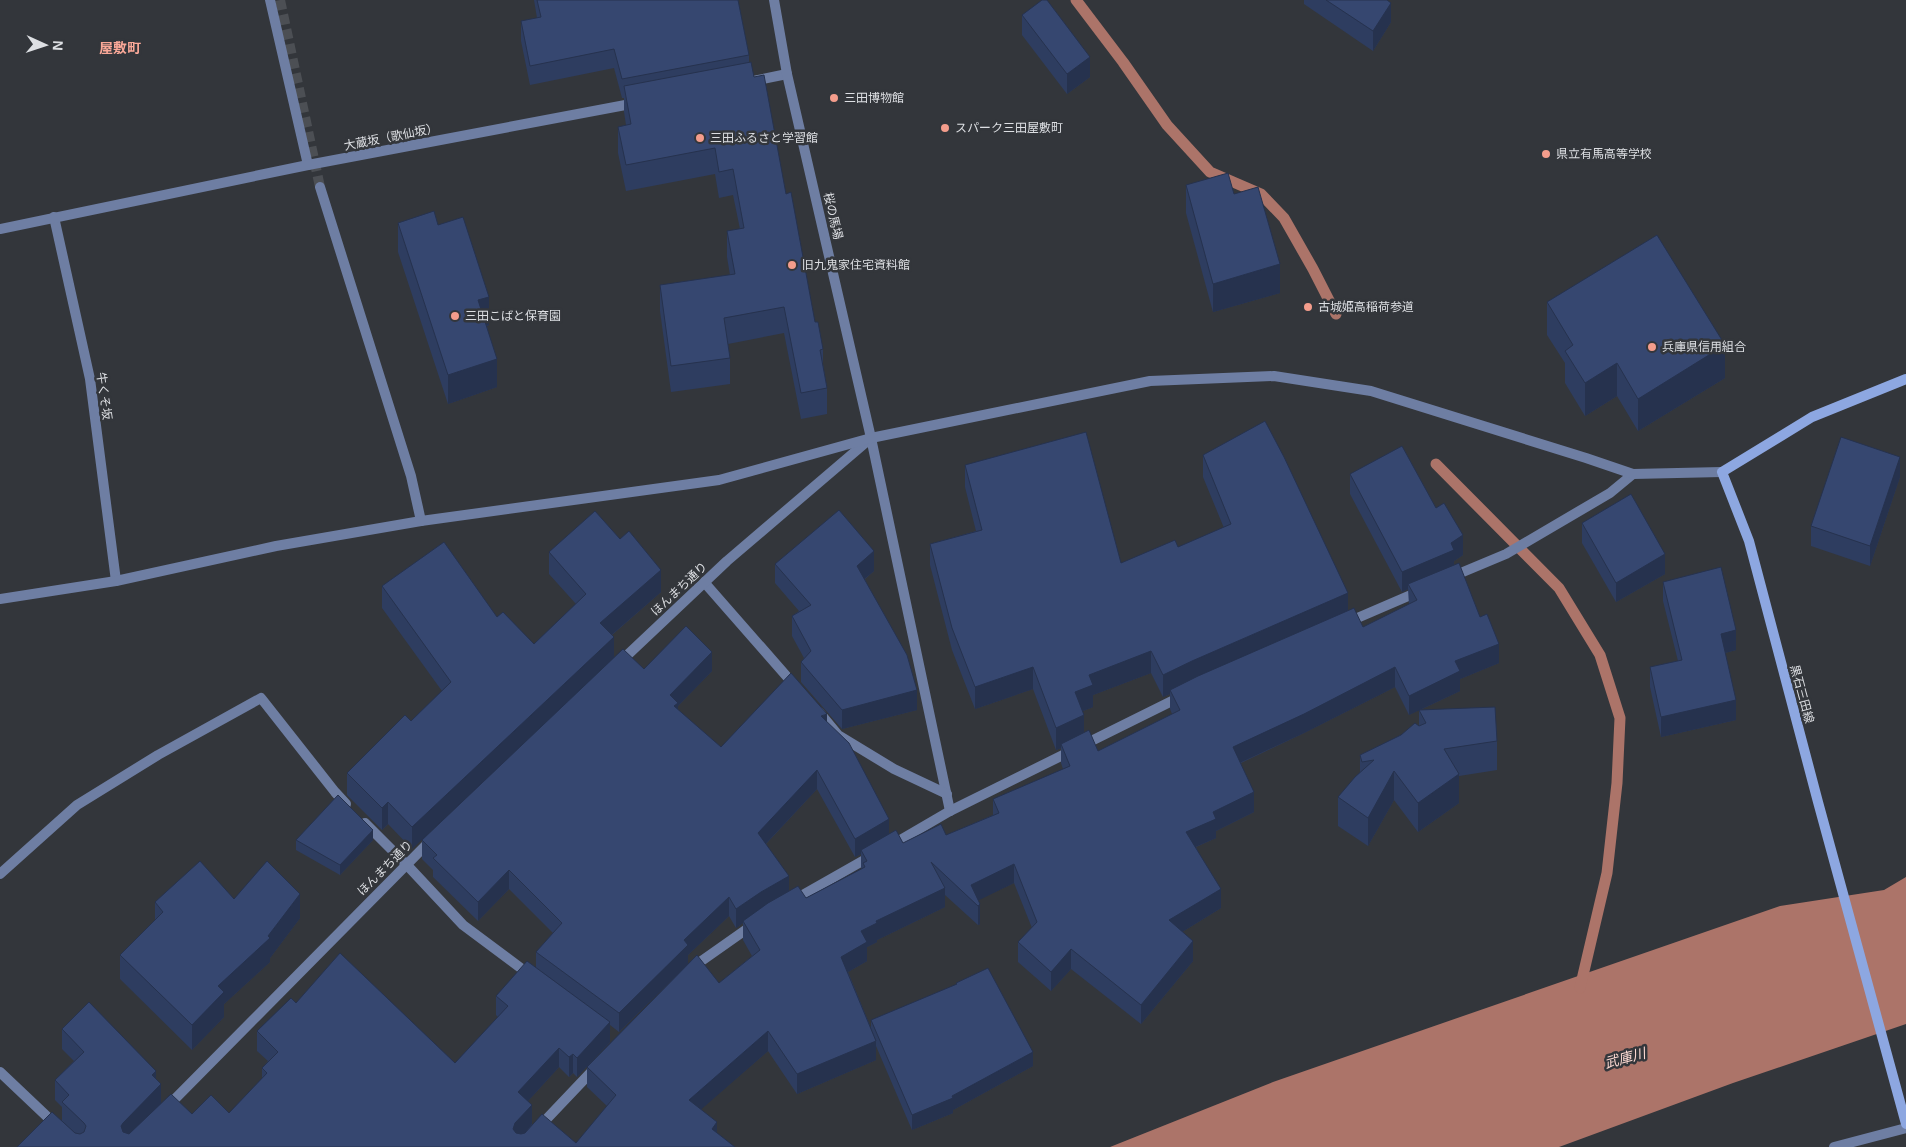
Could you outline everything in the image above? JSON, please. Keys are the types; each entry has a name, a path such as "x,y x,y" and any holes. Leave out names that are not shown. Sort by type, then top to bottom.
{"main road":[{"path":"1722,472 1812,417 1906,379"},
{"name":"黒石三田線","path":"1722,472 1749,541 1906,1124"}],"street":[{"path":"270,0 308,166"},
{"name":"桜の馬場","path":"774,0 787,74 871,438 950,810"},
{"path":"738,84 787,74"},
{"name":"大蔵坂（歌仙坂）","path":"0,229 308,166 651,100"},
{"path":"320,187 411,476 422,521"},
{"name":"牛くそ坂","path":"54,217 90,379 116,581"},
{"path":"0,599 116,581 276,546 422,521 719,480 871,438 1150,381 1274,376 1371,391 1633,474 1722,472"},
{"name":"ほんまち通り","path":"610,671 704,582 871,438"},
{"path":"1341,625 1511,550 1610,493 1633,474"},
{"path":"704,582 838,735 894,769 947,794"},
{"path":"781,908 950,810 1195,689"},
{"path":"0,874 77,805 158,755 261,698 334,792 406,864 463,925 541,983"},
{"name":"ほんまち通り","path":"163,1112 442,829"},
{"path":"687,975 700,962 764,917"},
{"path":"520,1147 600,1062"},
{"path":"0,1072 65,1133"},
{"path":"1834,1147 1906,1128"}],"water":[{"name":"武庫川","path":"1906,877 1906,1024 1733,1083 1559,1147 1110,1147 1273,1082 1780,906 1884,890"}],"building":[{"path":"537,0 738,0 749,55 622,79 614,49 530,66 521,21 541,17"},
{"path":"1042,0 1047,0 1090,57 1067,74 1022,15"},
{"path":"1326,0 1387,0 1391,3 1373,31"},
{"path":"751,62 754,77 764,75 786,194 791,192 815,322 818,322 823,349 820,350 827,388 801,393 784,307 724,318 730,358 671,366 660,285 735,274 727,231 744,228 733,169 719,172 715,148 626,165 618,127 631,124 624,86"},
{"path":"1228,173 1234,194 1258,187 1280,264 1213,284 1186,185"},
{"path":"434,211 438,225 463,217 489,297 478,300 497,359 448,375 398,223"},
{"path":"1657,235 1725,345 1638,399 1617,363 1585,383 1565,351 1573,345 1547,302"},
{"path":"1265,421 1348,593 1163,675 1151,651 1089,675 1093,685 1075,692 1084,715 1056,728 1033,667 975,687 952,628 930,544 982,530 965,465 1086,432 1121,563 1175,540 1178,547 1231,524 1203,455"},
{"path":"1841,437 1900,457 1870,546 1811,526"},
{"path":"1402,446 1436,508 1444,503 1463,535 1451,543 1454,550 1402,572 1350,474"},
{"path":"1631,494 1665,554 1616,583 1582,523"},
{"path":"839,510 874,551 857,566 907,655 917,690 842,710 801,662 811,651 792,616 811,605 775,564"},
{"path":"595,511 620,539 629,531 661,570 600,623 614,637 412,827 388,802 382,808 347,773 405,715 411,721 451,682 382,586 444,542 497,617 503,612 534,644 586,594 549,552"},
{"path":"1459,563 1480,617 1487,614 1499,644 1455,661 1460,671 1409,696 1395,667 1304,714 1233,747 1254,792 1213,812 1216,819 1186,832 1221,889 1169,920 1193,941 1141,1005 1071,949 1051,972 1018,942 1037,922 1014,864 971,885 980,904 978,906 931,862 945,888 876,921 877,923 861,931 867,942 841,957 876,1041 797,1074 768,1031 689,1100 717,1122 712,1129 735,1147 17,1147 52,1112 75,1133 80,1134 84,1132 86,1126 84,1123 62,1102 69,1095 55,1080 84,1052 62,1029 89,1002 156,1071 152,1075 161,1084 121,1126 123,1132 129,1134 171,1094 192,1114 211,1095 229,1113 267,1073 262,1068 278,1052 257,1031 291,998 296,1003 340,953 455,1063 508,1006 496,996 527,961 610,1022 577,1058 573,1054 569,1057 559,1048 518,1092 532,1105 515,1123 513,1129 516,1133 525,1133 542,1114 576,1143 616,1095 587,1067 697,955 719,983 760,950 743,921 768,903 798,886 806,898 865,867 863,863 867,861 861,850 896,830 903,843 941,824 946,835 999,813 993,799 1070,766 1061,744 1089,730 1098,751 1180,710 1170,690 1354,608 1363,627 1417,600 1408,584"},
{"path":"1721,567 1736,630 1721,634 1736,700 1661,717 1650,667 1682,660 1663,582"},
{"path":"686,626 712,652 670,695 678,703 674,706 721,747 791,673 827,714 821,716 849,743 889,819 855,839 817,770 758,833 789,876 736,909 729,897 684,940 688,945 619,1013 536,952 562,923 509,870 478,902 433,858 437,855 422,840 623,649 644,669"},
{"path":"1495,707 1497,741 1444,749 1459,774 1418,803 1394,771 1368,818 1338,797 1355,777 1374,760 1362,762 1360,755 1401,735 1415,723 1419,726 1426,723 1419,710"},
{"path":"338,795 373,830 340,865 296,840"},
{"path":"200,861 234,899 267,861 300,894 268,936 270,938 218,986 224,992 192,1025 120,955 163,912 155,902"},
{"path":"988,968 1033,1052 952,1096 953,1098 912,1115 871,1020 957,984"}],"waterway":[{"path":"1076,0 1123,62 1167,125 1210,172 1261,194 1284,218 1336,314"},
{"path":"1436,464 1559,588 1600,655 1620,718 1617,783 1607,873 1580,988"}],"tunnel":[{"path":"280,0 320,187"}],"place":[{"name":"三田博物館","path":"834,98"},
{"name":"スパーク三田屋敷町","path":"945,128"},
{"name":"三田ふるさと学習館","path":"700,138"},
{"name":"県立有馬高等学校","path":"1546,154"},
{"name":"旧九鬼家住宅資料館","path":"792,265"},
{"name":"古城姫高稲荷参道","path":"1308,307"},
{"name":"三田こばと保育園","path":"455,316"},
{"name":"兵庫県信用組合","path":"1652,347"}],"district":[{"name":"屋敷町","path":"120,48"}]}
